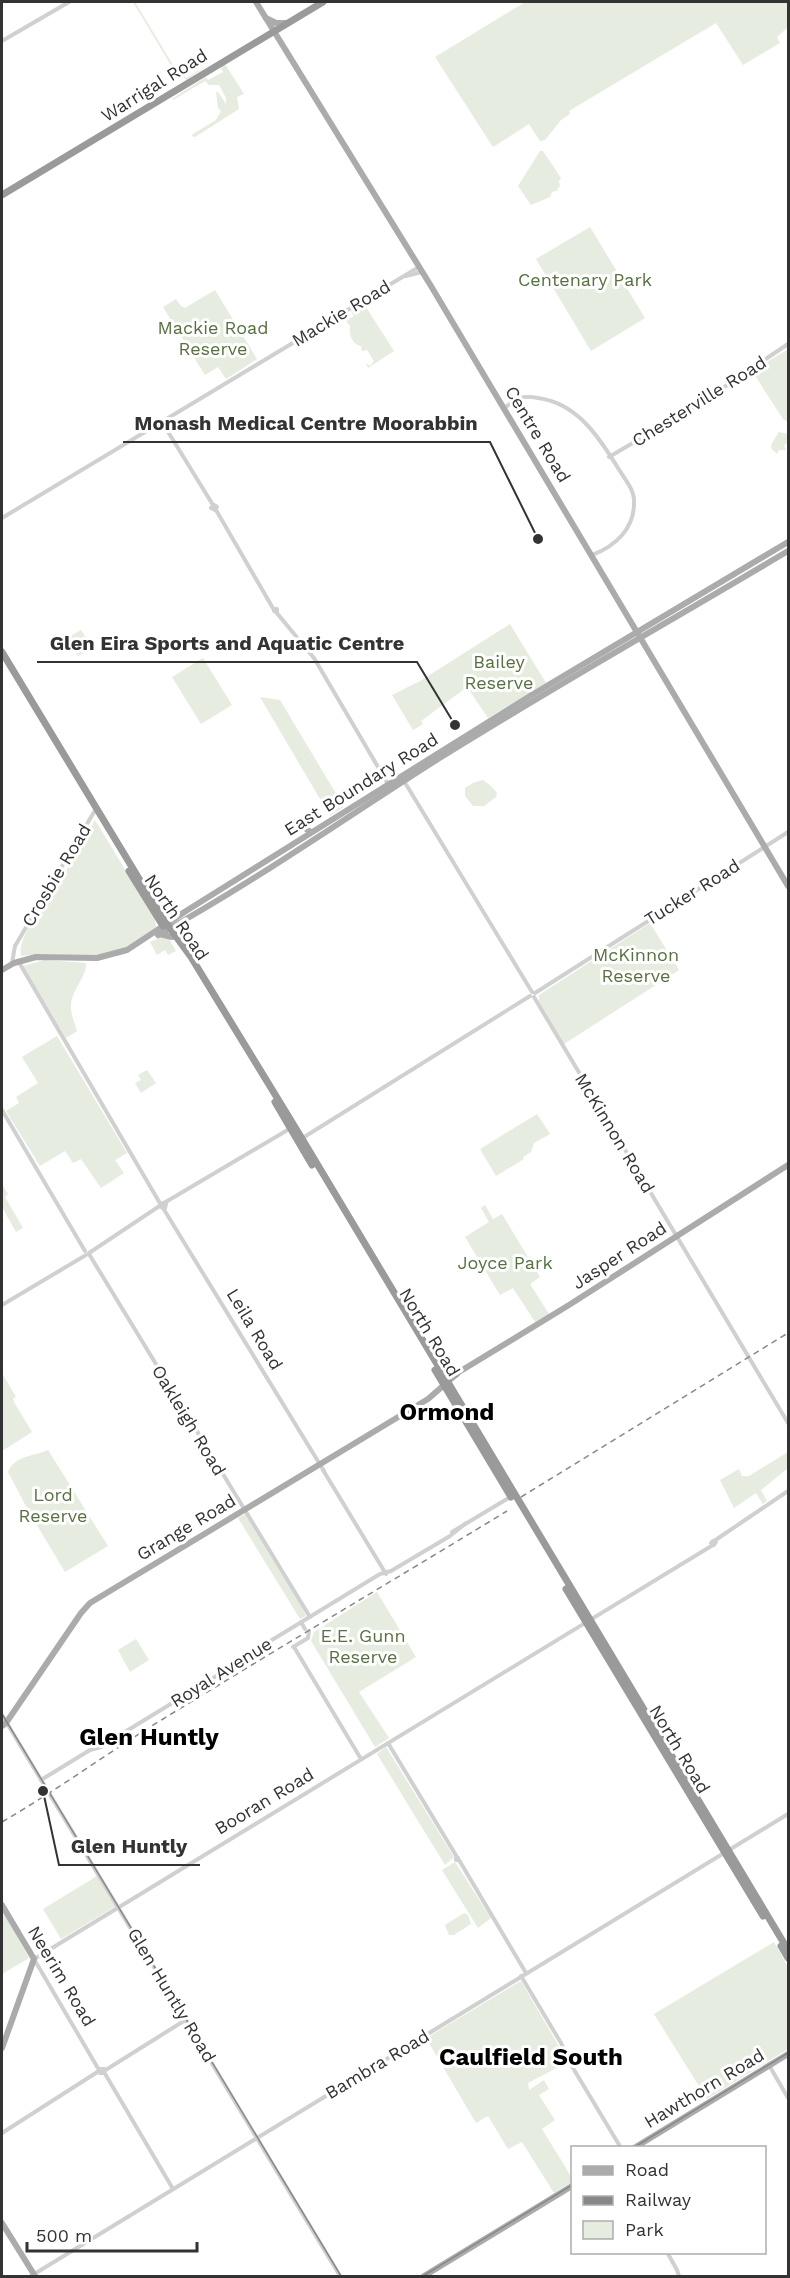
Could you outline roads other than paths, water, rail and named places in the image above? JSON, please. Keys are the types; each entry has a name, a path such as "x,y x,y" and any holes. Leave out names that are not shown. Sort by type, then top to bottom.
{"highway":[{"name":"Warrigal Road","path":"2,195 263,37 271,28 285,24 323,2"},
{"name":"North Road","path":"2,652 169,930 225,1016 441,1370 447,1385"},
{"name":"North Road","path":"99,814 158,919 169,930"},
{"name":"North Road","path":"317,1168 789,1958"},
{"path":"441,1370 448,1374 456,1374"},
{"name":"North Road","path":"737,1870 789,1950"}],"main road":[{"name":"Centre Road","path":"256,2 421,269 789,886"},
{"path":"265,18 285,24"},
{"path":"263,37 280,42 279,32 285,24"},
{"name":"East Boundary Road","path":"169,930 392,784 604,652 639,634 661,619 668,621 789,542"},
{"name":"East Boundary Road","path":"654,624 738,576 789,551"},
{"name":"East Boundary Road","path":"404,781 633,641 639,634"},
{"path":"633,641 649,651"},
{"path":"604,652 608,651 612,654"},
{"path":"392,784 404,781"},
{"name":"East Boundary Road","path":"169,930 290,845 392,784"},
{"path":"295,822 311,832"},
{"path":"290,845 300,830"},
{"path":"157,933 158,919"},
{"path":"2,972 18,963 41,958 108,959 128,952 157,933 169,930"},
{"name":"Jasper Road","path":"447,1385 456,1374 789,1165"},
{"name":"Jasper Road","path":"447,1385 464,1370"},
{"name":"Grange Road","path":"4,1724 86,1606 428,1399 447,1385"},
{"name":"Neerim Road","path":"2,1905 34,1959"},
{"path":"2,2048 34,1959"},
{"name":"Hawthorn Road","path":"637,2146 789,2054"},
{"path":"424,2277 571,2187"},
{"path":"2,2223 33,2276"}],"street":[{"path":"2,41 67,2"},
{"name":"Mackie Road","path":"2,518 404,276 421,269"},
{"name":"Chesterville Road","path":"610,456 699,405 789,346"},
{"path":"504,408 520,398 530,398 549,402 571,411 602,445 631,489 634,499 628,528 620,538 592,555"},
{"path":"162,422 276,610 314,658 392,784"},
{"name":"McKinnon Road","path":"404,781 789,1423"},
{"name":"Crosbie Road","path":"14,951 17,942 94,812 99,814"},
{"name":"Tucker Road","path":"300,1140 789,832"},
{"name":"Leila Road","path":"14,951 25,975 170,1217 387,1573"},
{"name":"Oakleigh Road","path":"2,1110 310,1617"},
{"path":"2,1305 292,1127"},
{"name":"Booran Road","path":"34,1959 589,1621 714,1543 789,1491"},
{"name":"Royal Avenue","path":"41,1780 90,1750 101,1747 310,1617 445,1539 466,1523 512,1495"},
{"path":"302,1622 307,1630 306,1640 293,1647 362,1759"},
{"name":"Glen Huntly Road","path":"2,1715 4,1724 51,1795 340,2277"},
{"path":"387,1744 526,1973"},
{"name":"Bambra Road","path":"33,2276 173,2188 789,1814"},
{"name":"Neerim Road","path":"34,1959 173,2188"},
{"path":"521,1976 620,2146"},
{"path":"2,2133 187,2019"},
{"path":"768,2066 789,2098"},
{"path":"668,2254 678,2276"}],"tram line":[{"path":"2,1714 341,2276"},
{"path":"636,2146 788,2053"},
{"path":"423,2276 571,2186"}],"railway":[{"path":"521,1497 788,1333"},
{"path":"2,1822 163,1719 507,1511"}],"place":[{"name":"Monash Medical Centre Moorabbin","path":"538,539"},
{"name":"Glen Eira Sports and Aquatic Centre","path":"455,725"},
{"name":"Glen Huntly","path":"43,1791"}],"district":[{"name":"Ormond","path":"447,1412"},
{"name":"Glen Huntly","path":"149,1737"},
{"name":"Caulfield South","path":"531,2057"}],"park label":[{"name":"Centenary Park","path":"585,279"},
{"name":"Mackie Road Reserve","path":"213,337"},
{"name":"Bailey Reserve","path":"499,671"},
{"name":"McKinnon Reserve","path":"636,964"},
{"name":"Joyce Park","path":"505,1262"},
{"name":"Lord Reserve","path":"53,1504"},
{"name":"E.E. Gunn Reserve","path":"363,1645"}]}
